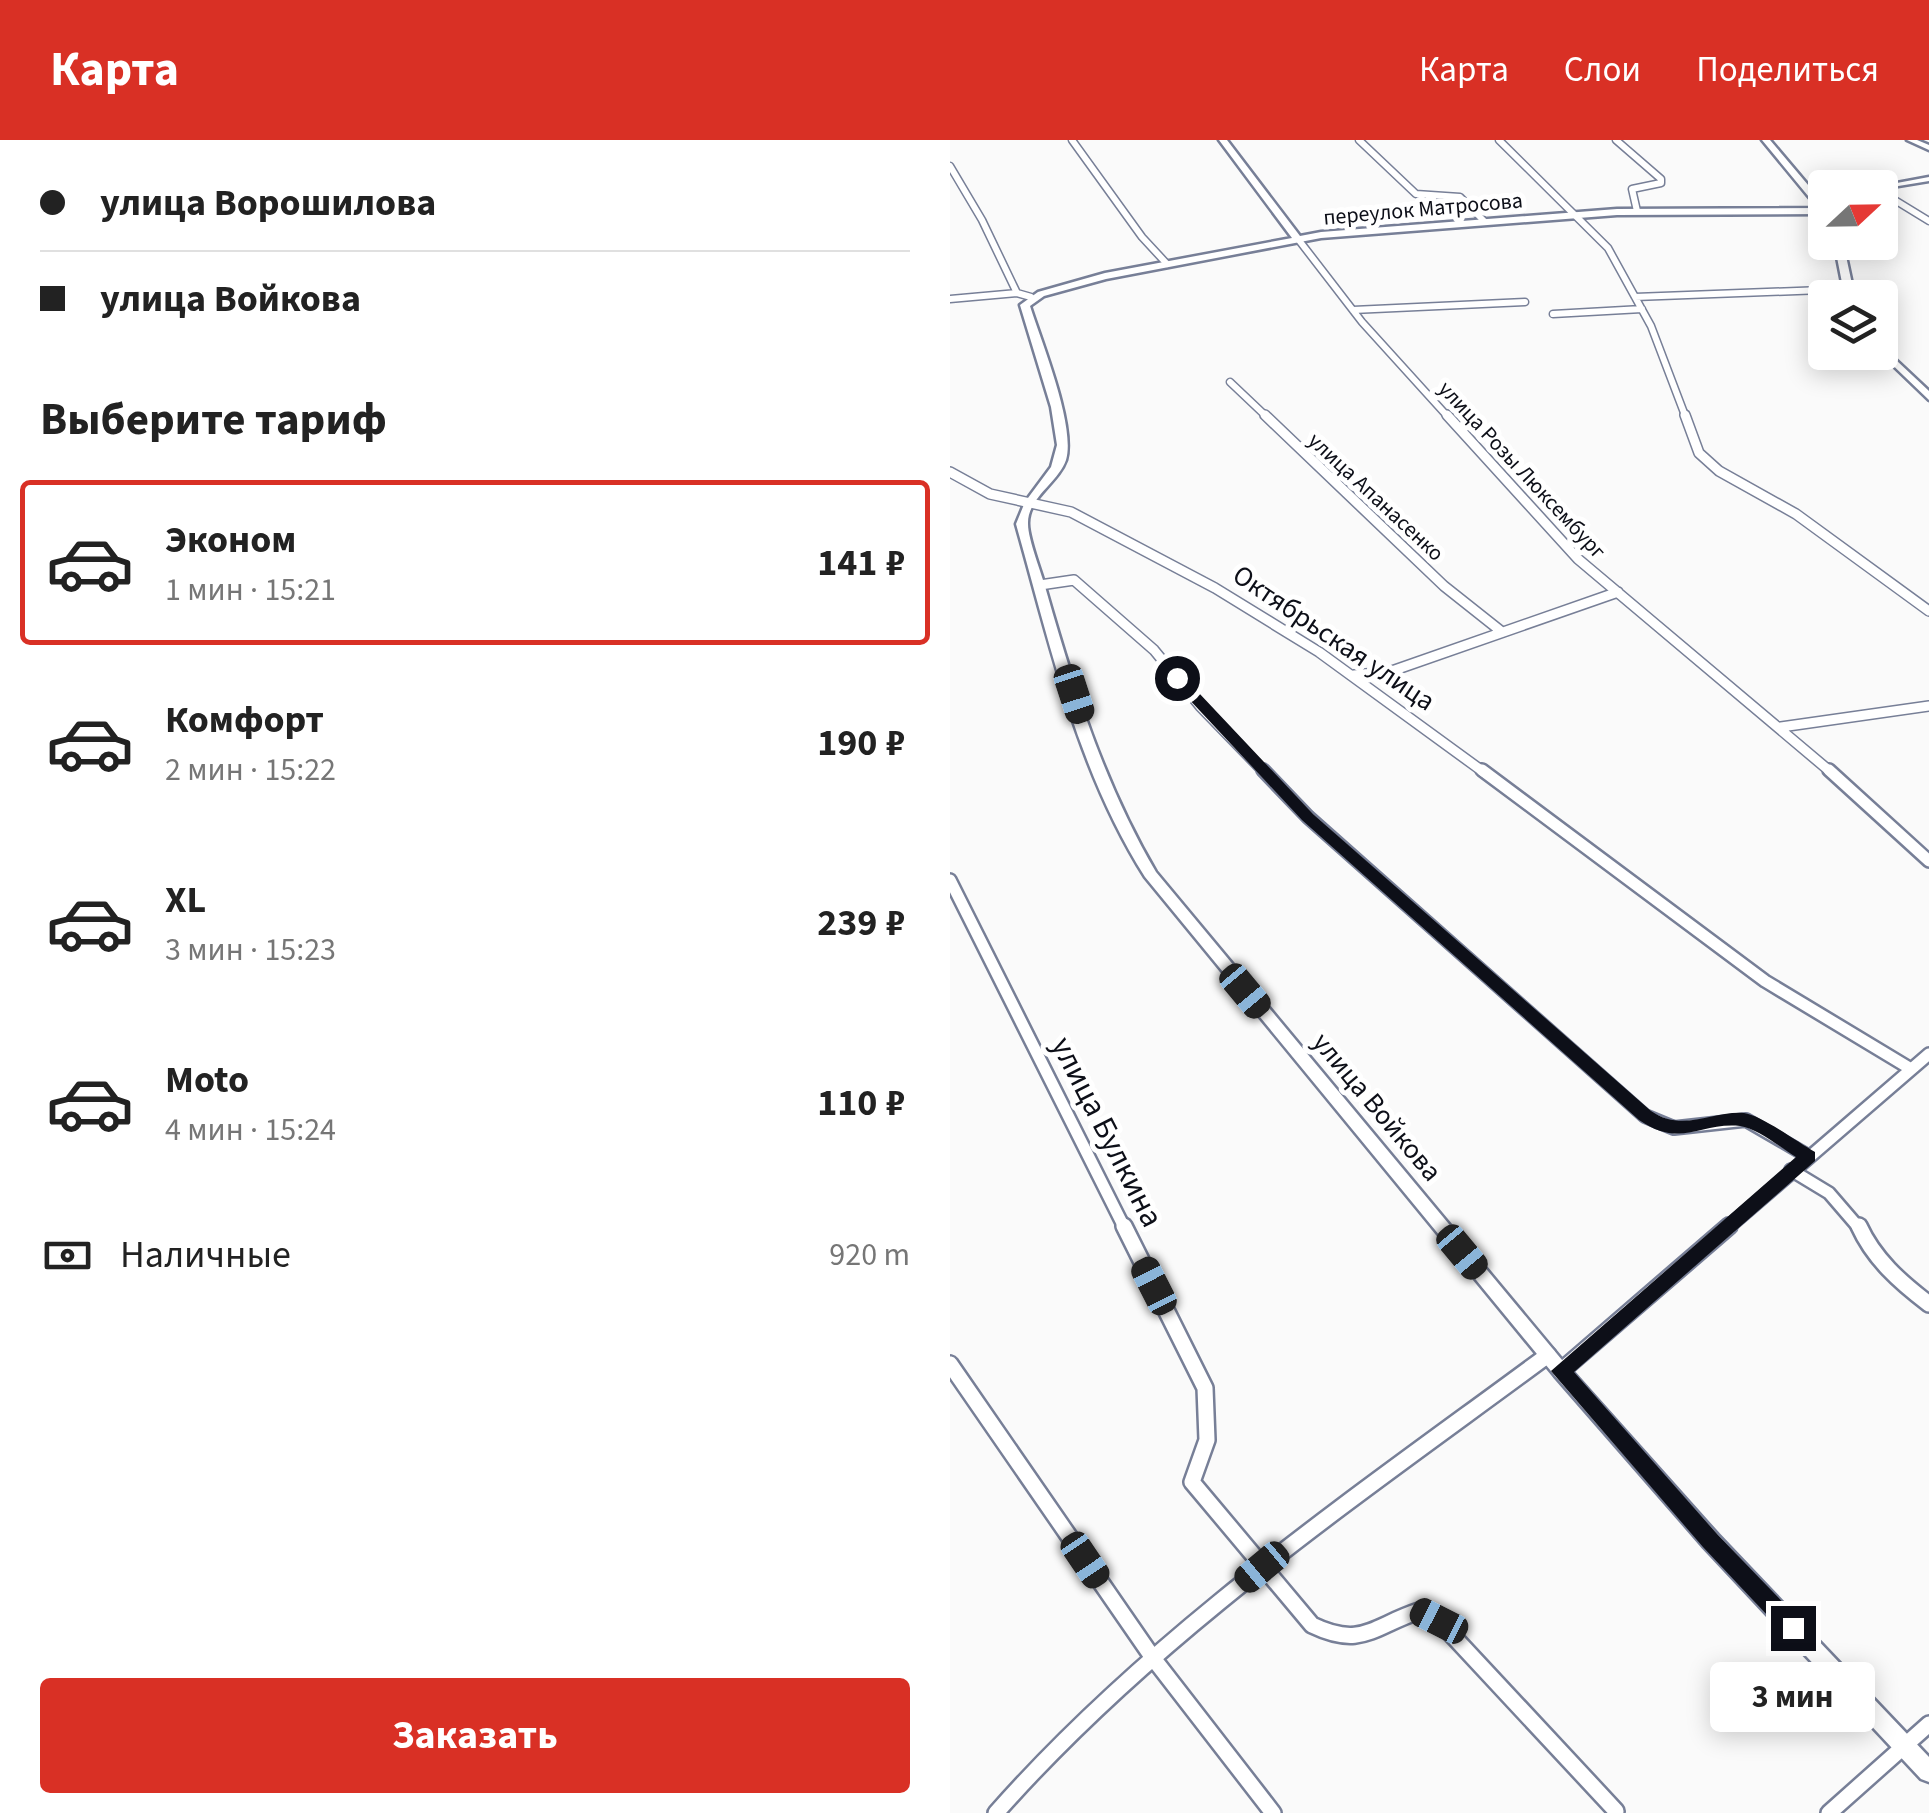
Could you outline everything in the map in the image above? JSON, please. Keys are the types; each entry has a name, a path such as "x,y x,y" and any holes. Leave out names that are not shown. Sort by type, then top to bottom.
{"main road":[{"name":"улица Розы Люксембург","path":"1223,140 1298,239"},
{"path":"1766,140 1808,182"},
{"name":"переулок Матросова","path":"1031,298 1167,264 1298,239 1574,214 1808,211"},
{"path":"1026,502 1064,453 1054,401 1025,306 1031,298"},
{"path":"1898,366 1929,397"},
{"name":"улица Войкова","path":"1026,502 1022,524 1102,782 1124,835 1150,874 1561,1371 1711,1541 1929,1772"}],"street":[{"path":"1072,140 1142,237 1167,264"},
{"path":"1359,140 1416,194 1460,197 1484,221"},
{"path":"1499,140 1608,248 1642,309 1699,453 1719,472 1796,514 1929,611"},
{"path":"1616,140 1661,179 1661,183 1632,189 1637,211"},
{"path":"1911,140 1929,148"},
{"path":"950,166 982,220 1016,292"},
{"path":"1898,185 1929,179"},
{"path":"1898,202 1929,221"},
{"name":"улица Розы Люксембург","path":"1298,239 1353,310 1565,545 1781,726 1929,861"},
{"path":"950,298 1016,292 1031,298"},
{"path":"1635,297 1808,294"},
{"path":"1353,310 1525,302"},
{"path":"1553,314 1642,309"},
{"name":"улица Апанасенко","path":"1230,382 1444,586 1502,632"},
{"path":"950,472 986,494 1026,502"},
{"name":"Октябрьская улица","path":"1026,502 1066,510 1150,550 1354,675 1682,920 1800,1002 1911,1069"},
{"path":"1040,585 1074,580 1154,650 1200,706 1308,817 1645,1116 1660,1126 1690,1128 1744,1119 1808,1156"},
{"path":"1354,675 1390,672 1618,592"},
{"path":"1781,726 1929,706"},
{"name":"улица Булкина","path":"950,880 1205,1388 1207,1440 1192,1482 1312,1625 1336,1639 1362,1640 1397,1616 1419,1611 1439,1621 1616,1810"},
{"path":"1561,1371 1927,1057"},
{"path":"1792,1170 1829,1193 1855,1219 1869,1248 1903,1284 1929,1304"},
{"path":"996,1813 1075,1726 1262,1567 1548,1355"},
{"path":"950,1364 1153,1658 1274,1813"},
{"path":"1829,1813 1929,1724"}],"route":[{"path":"1177,678 1308,817 1645,1116 1660,1126 1690,1128 1744,1119 1808,1156 1561,1371 1793,1628"}]}
